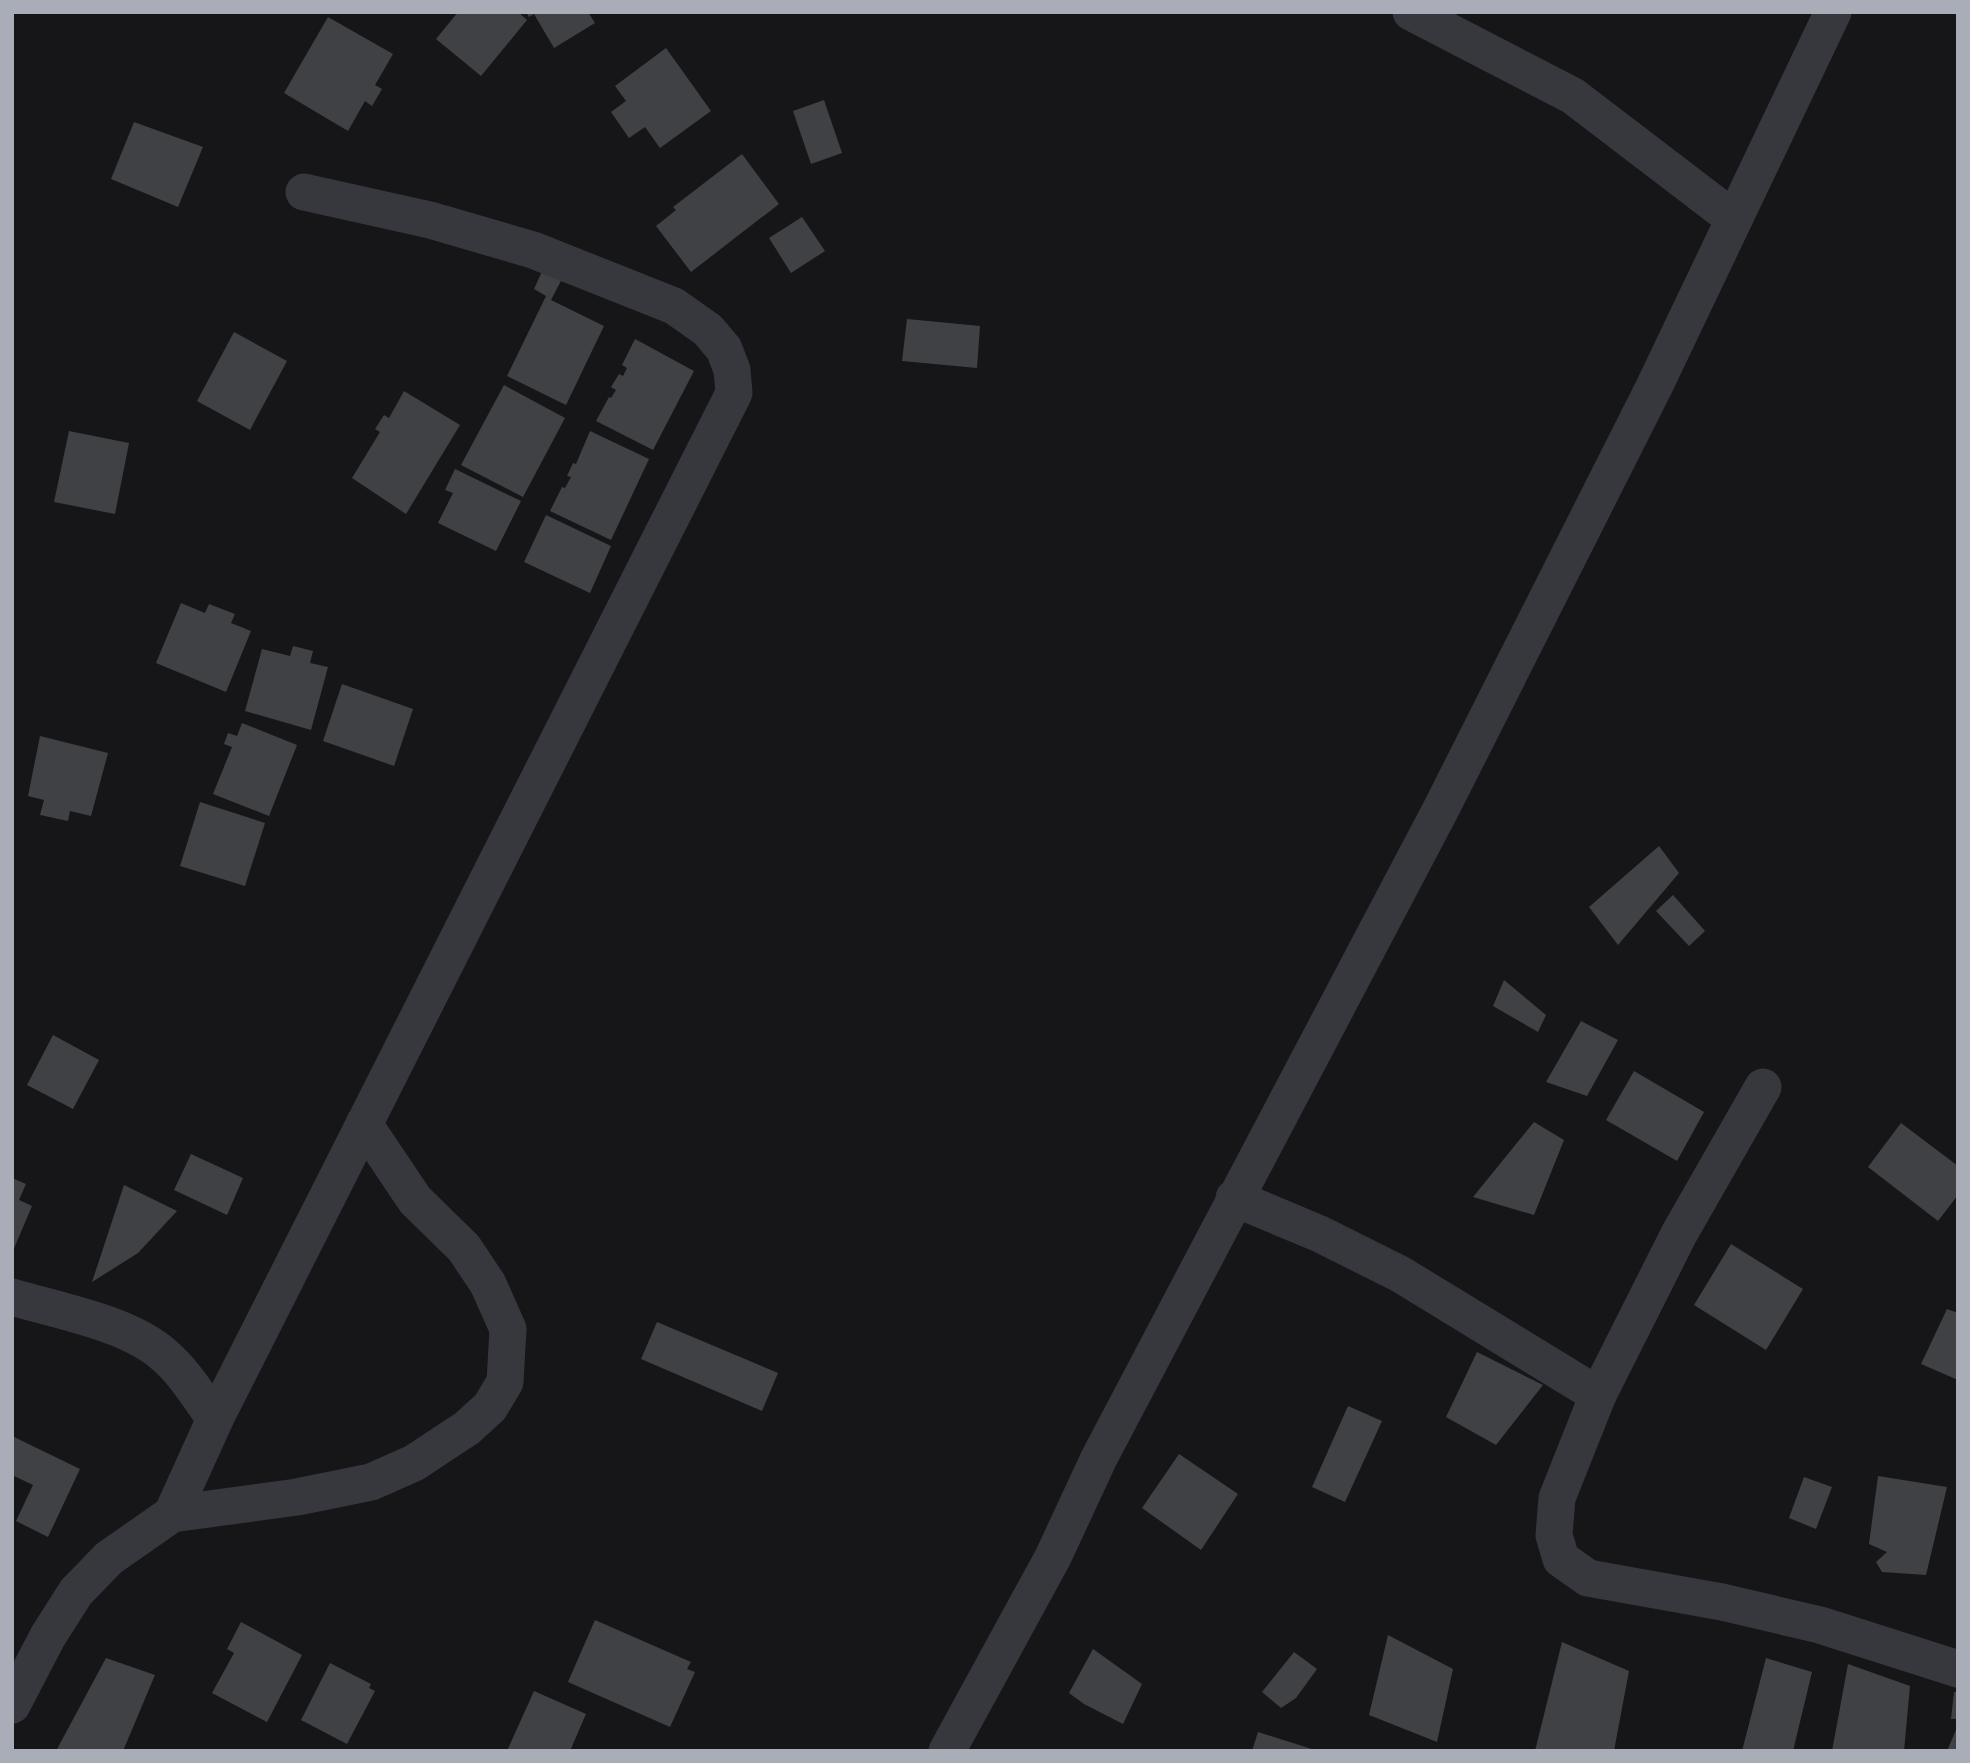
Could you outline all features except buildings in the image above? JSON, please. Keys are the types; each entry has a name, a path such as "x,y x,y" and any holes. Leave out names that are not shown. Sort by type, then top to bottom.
{"street":[{"path":"1411,12 1573,96 1734,219"},
{"path":"947,1751 1053,1557 1099,1458 1448,794 1648,400 1833,12"},
{"path":"172,1514 215,1419 734,393 732,370 724,349 708,330 674,306 533,250 430,220 304,192"},
{"path":"1763,1087 1679,1234 1598,1395 1557,1498 1554,1535 1561,1559 1588,1578 1722,1602 1820,1625 1958,1669"},
{"path":"12,1705 48,1636 76,1592 109,1558 172,1514 297,1497 371,1482 414,1463 467,1428 489,1407 505,1382 508,1329 488,1284 464,1248 415,1200 364,1124"},
{"path":"1234,1198 1320,1234 1400,1274 1598,1395"},
{"path":"12,1297 135,1335 163,1354 180,1371 215,1419"}]}
